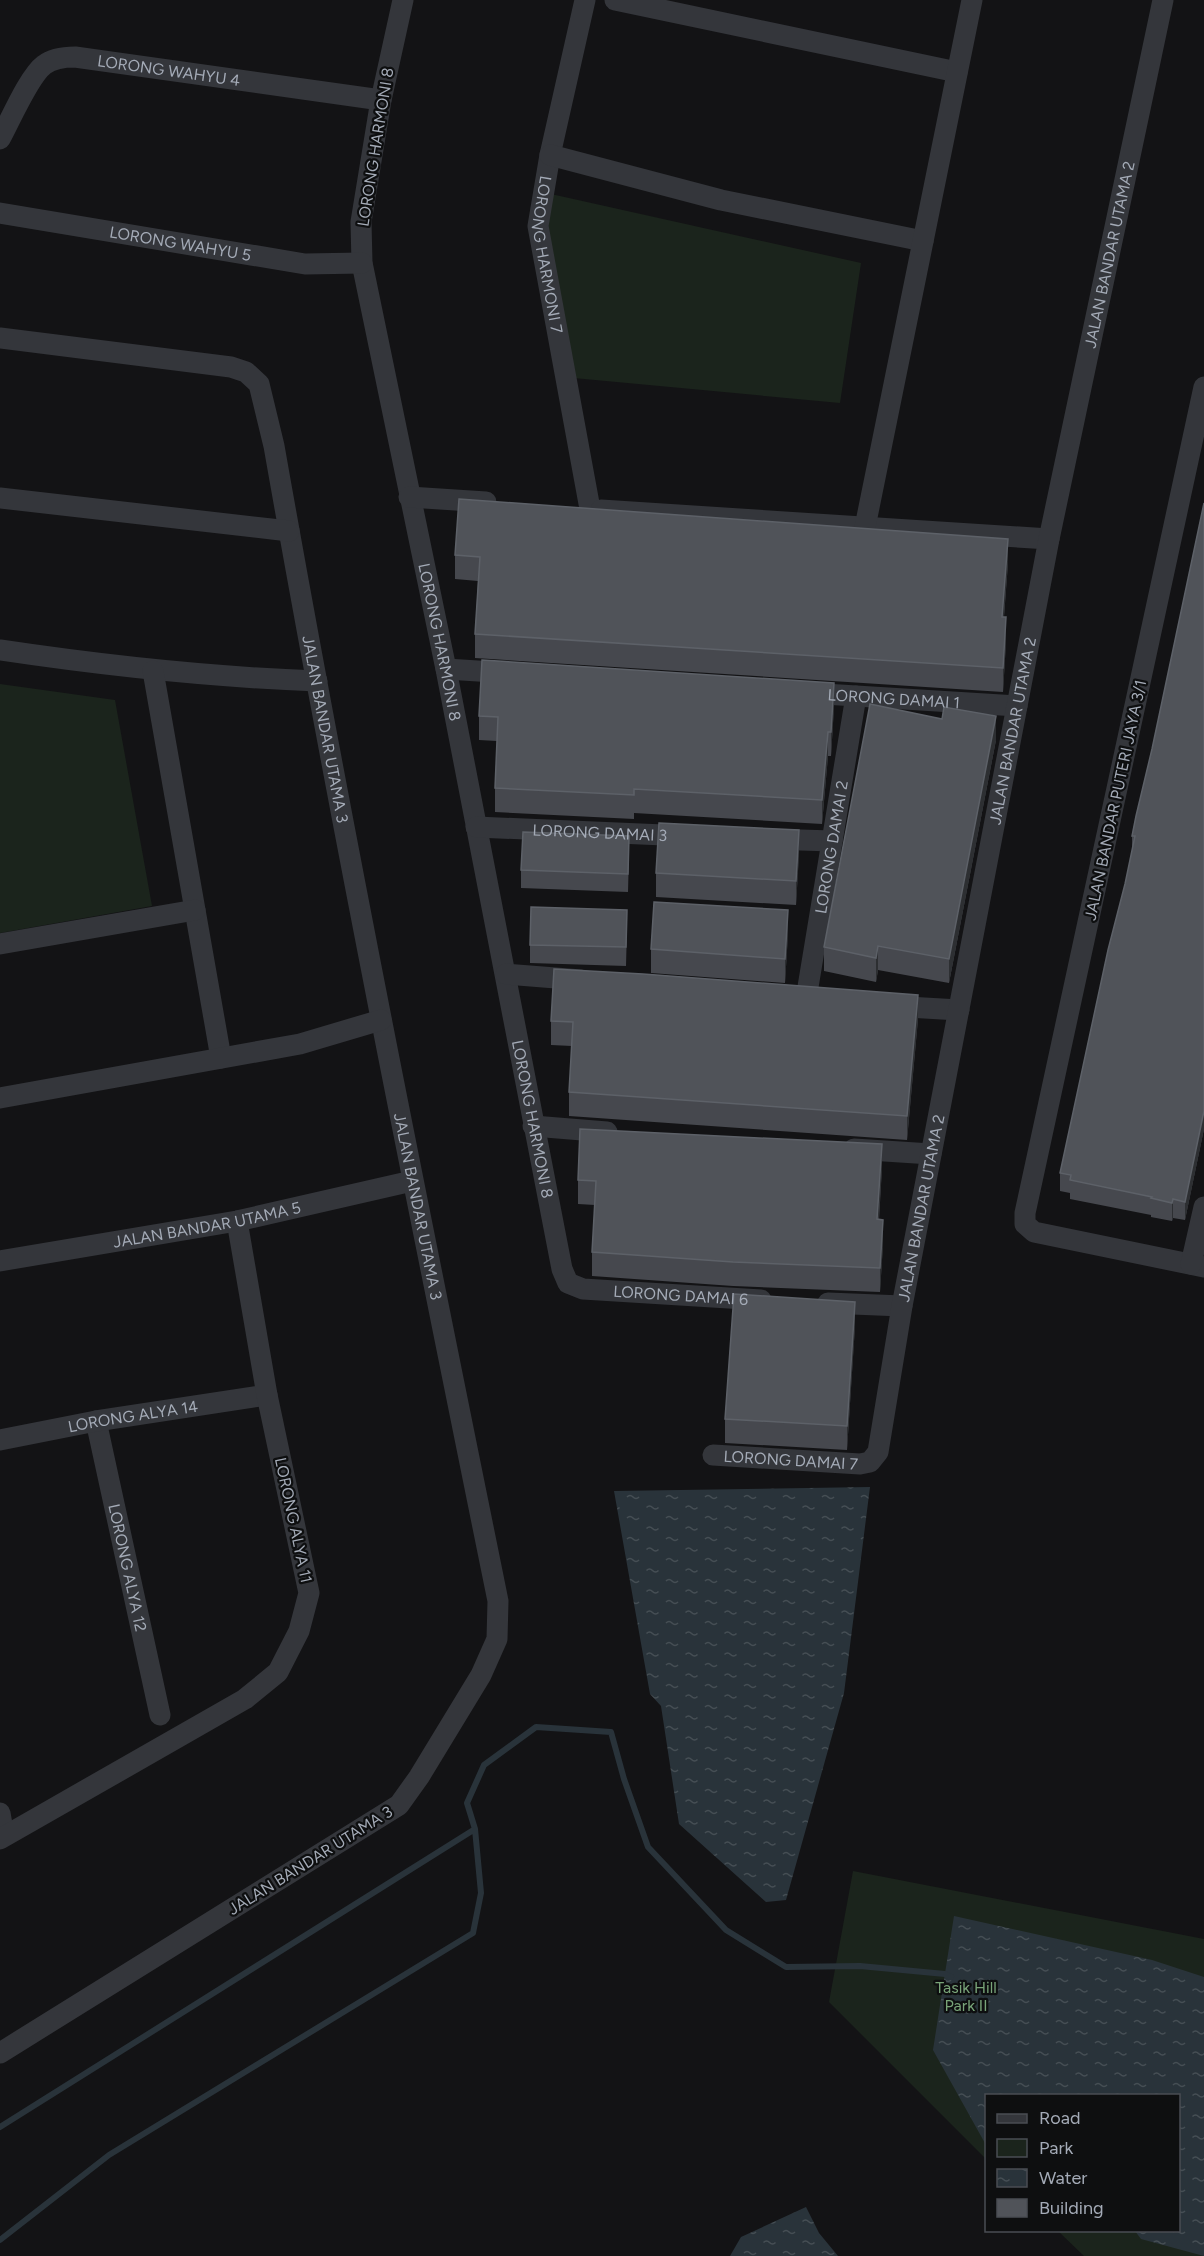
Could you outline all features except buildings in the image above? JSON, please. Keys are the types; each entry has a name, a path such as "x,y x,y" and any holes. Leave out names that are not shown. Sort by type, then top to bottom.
{"street":[{"name":"LORONG HARMONI 8","path":"403,0 381,100 361,222 362,263 446,669 506,974 533,1126 562,1269 568,1283"},
{"name":"LORONG HARMONI 7","path":"585,0 550,155 538,226 590,509"},
{"path":"615,0 957,72"},
{"path":"865,526 972,0"},
{"name":"JALAN BANDAR UTAMA 2","path":"870,1462 878,1452 902,1306 1049,538 1163,0"},
{"name":"LORONG WAHYU 4","path":"0,139 34,77 43,65 58,58 75,57 381,100"},
{"path":"550,155 721,200 923,241"},
{"name":"LORONG WAHYU 5","path":"0,213 305,264 362,263"},
{"name":"JALAN BANDAR UTAMA 3","path":"0,338 231,367 246,372 258,384 274,446 412,1181 498,1601 497,1639 481,1676 419,1777 399,1805 0,2053"},
{"name":"JALAN BANDAR PUTERI JAYA 3/1","path":"1198,1265 1034,1232 1025,1224 1025,1213 1204,387"},
{"path":"409,497 502,503"},
{"path":"0,498 289,531"},
{"path":"568,507 1049,538"},
{"path":"0,650 153,671 231,678 317,681"},
{"path":"446,669 528,674"},
{"path":"153,671 222,1058"},
{"name":"LORONG DAMAI 1","path":"787,691 1017,706"},
{"name":"LORONG DAMAI 2","path":"806,999 856,696"},
{"name":"LORONG DAMAI 3","path":"476,828 706,836"},
{"path":"752,838 832,841"},
{"path":"0,944 195,910"},
{"path":"506,974 597,981"},
{"path":"784,997 829,1001"},
{"path":"875,1005 959,1010"},
{"path":"0,1098 300,1044 381,1020"},
{"path":"533,1126 627,1133"},
{"path":"837,1148 931,1154"},
{"name":"JALAN BANDAR UTAMA 5","path":"0,1261 237,1221 412,1181"},
{"path":"1198,1265 1204,1207"},
{"name":"LORONG ALYA 11","path":"2,1838 245,1700 278,1672 299,1631 309,1593 267,1395 237,1221"},
{"name":"LORONG DAMAI 6","path":"568,1283 583,1289 785,1301"},
{"path":"809,1302 902,1306"},
{"name":"LORONG ALYA 14","path":"0,1440 96,1421 267,1395"},
{"name":"LORONG ALYA 12","path":"96,1421 160,1715"},
{"name":"LORONG DAMAI 7","path":"713,1455 860,1464 870,1462"},
{"path":"0,1813 2,1838"}],"green space":[{"path":"542,192 861,263 840,403 563,377"},
{"path":"0,684 115,700 152,906 0,933"},
{"name":"Tasik Hill Park II","path":"853,1871 1204,1939 1204,2256 1084,2256 1059,2232 1180,2232 1180,2094 985,2094 985,2158 829,2002"}],"water":[{"path":"870,1487 844,1693 786,1900 766,1902 679,1824 661,1706 650,1694 614,1491"},
{"path":"954,1916 1152,1960 1204,1977 1204,2256 1141,2239 1136,2232 1180,2232 1180,2094 985,2094 985,2143 933,2050"},
{"path":"806,2207 819,2233 838,2256 730,2256 741,2237"}],"waterway":[{"path":"0,2240 109,2155 473,1933 481,1893 475,1829 467,1803 484,1765 536,1727 611,1732 624,1779 648,1847 726,1930 786,1967 860,1966 945,1974 951,1977"},
{"path":"0,2127 475,1829"}]}
